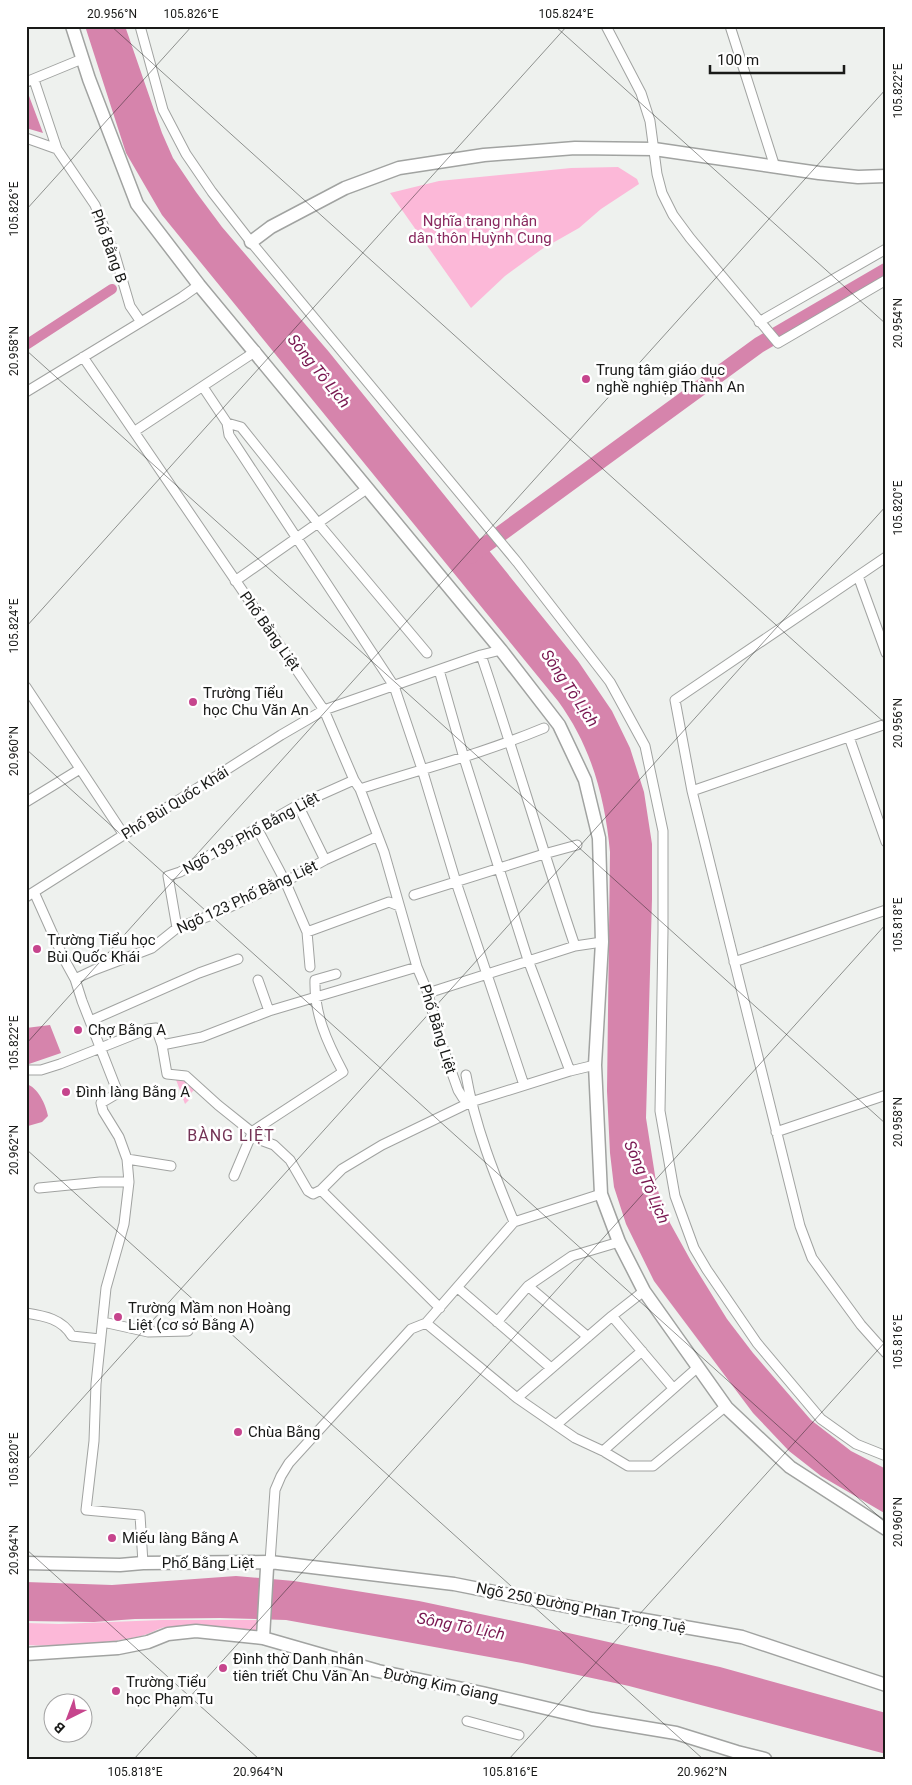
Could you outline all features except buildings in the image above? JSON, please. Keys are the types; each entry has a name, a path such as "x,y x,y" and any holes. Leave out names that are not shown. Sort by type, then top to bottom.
{"street":[{"path":"72,26 82,59 137,204 199,285 256,351 501,650 559,725 584,780 599,838 602,942 595,1065 601,1194 619,1242 644,1291 726,1406 790,1468 886,1529"},
{"path":"140,26 163,110 186,154 212,192 251,242 517,562 610,682 646,746 663,831 660,1111 676,1196 694,1248 706,1270 757,1343 821,1419 856,1444 886,1456"},
{"path":"606,26 641,93 650,121 662,193 673,214 690,238 778,343 886,280"},
{"path":"730,26 775,167"},
{"path":"30,81 82,59"},
{"name":"Phố Bằng B","path":"30,81 57,149 95,205 115,255 130,306 141,322"},
{"path":"26,138 57,149"},
{"path":"251,242 271,227 345,188 399,168 484,155 575,148 654,149 858,178 886,176"},
{"path":"759,322 886,249"},
{"path":"26,392 199,285"},
{"path":"135,431 256,351"},
{"name":"Phố Bằng Liệt","path":"26,1563 268,1565 275,1490 289,1463 412,1329 426,1323 514,1222 495,1176 471,1102 463,1098 458,1090 437,1031 428,993 417,967 378,836 360,789 354,780 324,710 83,357"},
{"path":"202,388 228,423 229,435 394,686 422,769 456,882 524,1085"},
{"path":"228,423 241,427 317,522 427,653"},
{"path":"235,581 368,488"},
{"path":"886,557 675,700 692,791 800,1226 812,1258 861,1325 886,1352"},
{"path":"858,576 886,654"},
{"name":"Phố Bùi Quốc Khái","path":"30,895 281,735 324,710 481,655 501,650"},
{"path":"481,655 575,946"},
{"path":"439,670 464,758 528,960 570,1070"},
{"path":"26,687 124,835"},
{"path":"692,791 886,724"},
{"path":"360,789 464,758 544,728"},
{"path":"849,737 886,842"},
{"path":"26,802 80,769"},
{"name":"Ngõ 139 Phố Bằng Liệt","path":"177,928 168,876 180,872 298,805 354,780"},
{"path":"298,805 325,860"},
{"path":"257,828 285,881 307,932 310,967"},
{"name":"Ngõ 123 Phố Bằng Liệt","path":"76,979 94,970 152,948 177,928 217,914 325,860 378,836"},
{"path":"414,894 576,845"},
{"path":"30,895 76,979 118,1093 100,1103 119,1138 127,1159 129,1182 124,1224 106,1288 96,1384 94,1446 86,1510 140,1515 143,1563"},
{"path":"307,932 389,902 399,906"},
{"path":"734,962 886,910"},
{"path":"428,993 575,946 602,942"},
{"path":"90,1021 238,958"},
{"path":"162,1045 202,1037 269,1011 417,967"},
{"path":"234,1176 253,1131 343,1072 327,1042 314,998 315,980 336,974"},
{"path":"258,980 269,1011"},
{"path":"26,1070 41,1070 148,1029 156,1028 162,1045 168,1074 186,1076 218,1105 253,1131 263,1141 274,1145 290,1160 308,1191 312,1194 320,1190 342,1169 382,1145 471,1102 570,1070 595,1065"},
{"path":"466,1075 471,1102"},
{"path":"776,1132 886,1095"},
{"path":"127,1159 171,1166"},
{"path":"39,1188 100,1182 129,1182"},
{"path":"320,1190 440,1308"},
{"path":"514,1222 601,1194"},
{"path":"497,1322 528,1286 572,1256 619,1242"},
{"path":"528,1286 588,1337"},
{"path":"458,1288 552,1368"},
{"path":"517,1398 644,1291"},
{"path":"26,1313 52,1318 68,1328 72,1336 100,1339"},
{"path":"612,1316 673,1388"},
{"path":"103,1322 148,1332 188,1331"},
{"path":"426,1323 517,1398 575,1438 603,1451 628,1466 653,1466 726,1406"},
{"path":"556,1425 642,1351"},
{"path":"603,1451 698,1368"},
{"path":"263,1635 268,1565"},
{"name":"Ngõ 250 Đường Phan Trọng Tuệ","path":"268,1565 454,1584 581,1609 742,1637 886,1685"},
{"name":"Đường Kim Giang","path":"26,1654 118,1648 148,1642 168,1634 196,1632 263,1635 378,1671 592,1719 676,1733 736,1755 765,1759"},
{"path":"467,1720 519,1735"}],"green space":[{"name":"Nghĩa trang nhân dân thôn Huỳnh Cung","path":"618,167 637,179 639,184 601,209 579,228 542,249 505,276 471,308 390,193 439,181 571,168"},
{"path":"177,1075 196,1088 187,1097 189,1100 185,1104 175,1077"},
{"path":"162,1620 258,1620 258,1632 177,1626 163,1628 128,1639 99,1643 26,1645 26,1623 59,1624"}],"water":[{"name":"Sông Tô Lịch","path":"85,26 125,26 162,133 173,158 196,192 222,227 329,352 578,661 612,711 630,748 644,792 652,844 646,1118 657,1188 670,1223 691,1261 727,1319 753,1353 811,1420 851,1451 886,1469 886,1514 821,1476 789,1451 753,1413 654,1281 626,1224 614,1187 610,1153 607,1091 610,852 608,832 600,792 588,754 570,718 162,215 126,153"},
{"path":"26,88 43,133 26,128"},
{"path":"50,1025 61,1053 26,1065 26,1028"},
{"path":"26,1084 38,1093 48,1116 42,1122 28,1126 26,1125"},
{"name":"Sông Tô Lịch","path":"236,1576 294,1581 419,1601 720,1667 886,1713 886,1754 629,1686 522,1663 286,1620 220,1618 135,1619 94,1622 26,1621 26,1582 112,1585"}],"waterway":[{"path":"470,556 759,345 886,271"},
{"path":"26,345 112,289"}],"place":[{"name":"Trung tâm giáo dục nghề nghiệp Thành An","path":"586,379"},
{"name":"Trường Tiểu học Chu Văn An","path":"193,702"},
{"name":"Trường Tiểu học Bùi Quốc Khái","path":"37,949"},
{"name":"Chợ Bằng A","path":"78,1030"},
{"name":"Đình làng Bằng A","path":"66,1092"},
{"name":"Trường Mầm non Hoàng Liệt (cơ sở Bằng A)","path":"118,1317"},
{"name":"Chùa Bằng","path":"238,1432"},
{"name":"Miếu làng Bằng A","path":"112,1538"},
{"name":"Đình thờ Danh nhân tiên triết Chu Văn An","path":"223,1668"},
{"name":"Trường Tiểu học Phạm Tu","path":"116,1691"}],"district":[{"name":"BÀNG LIỆT","path":"231,1135"}]}
